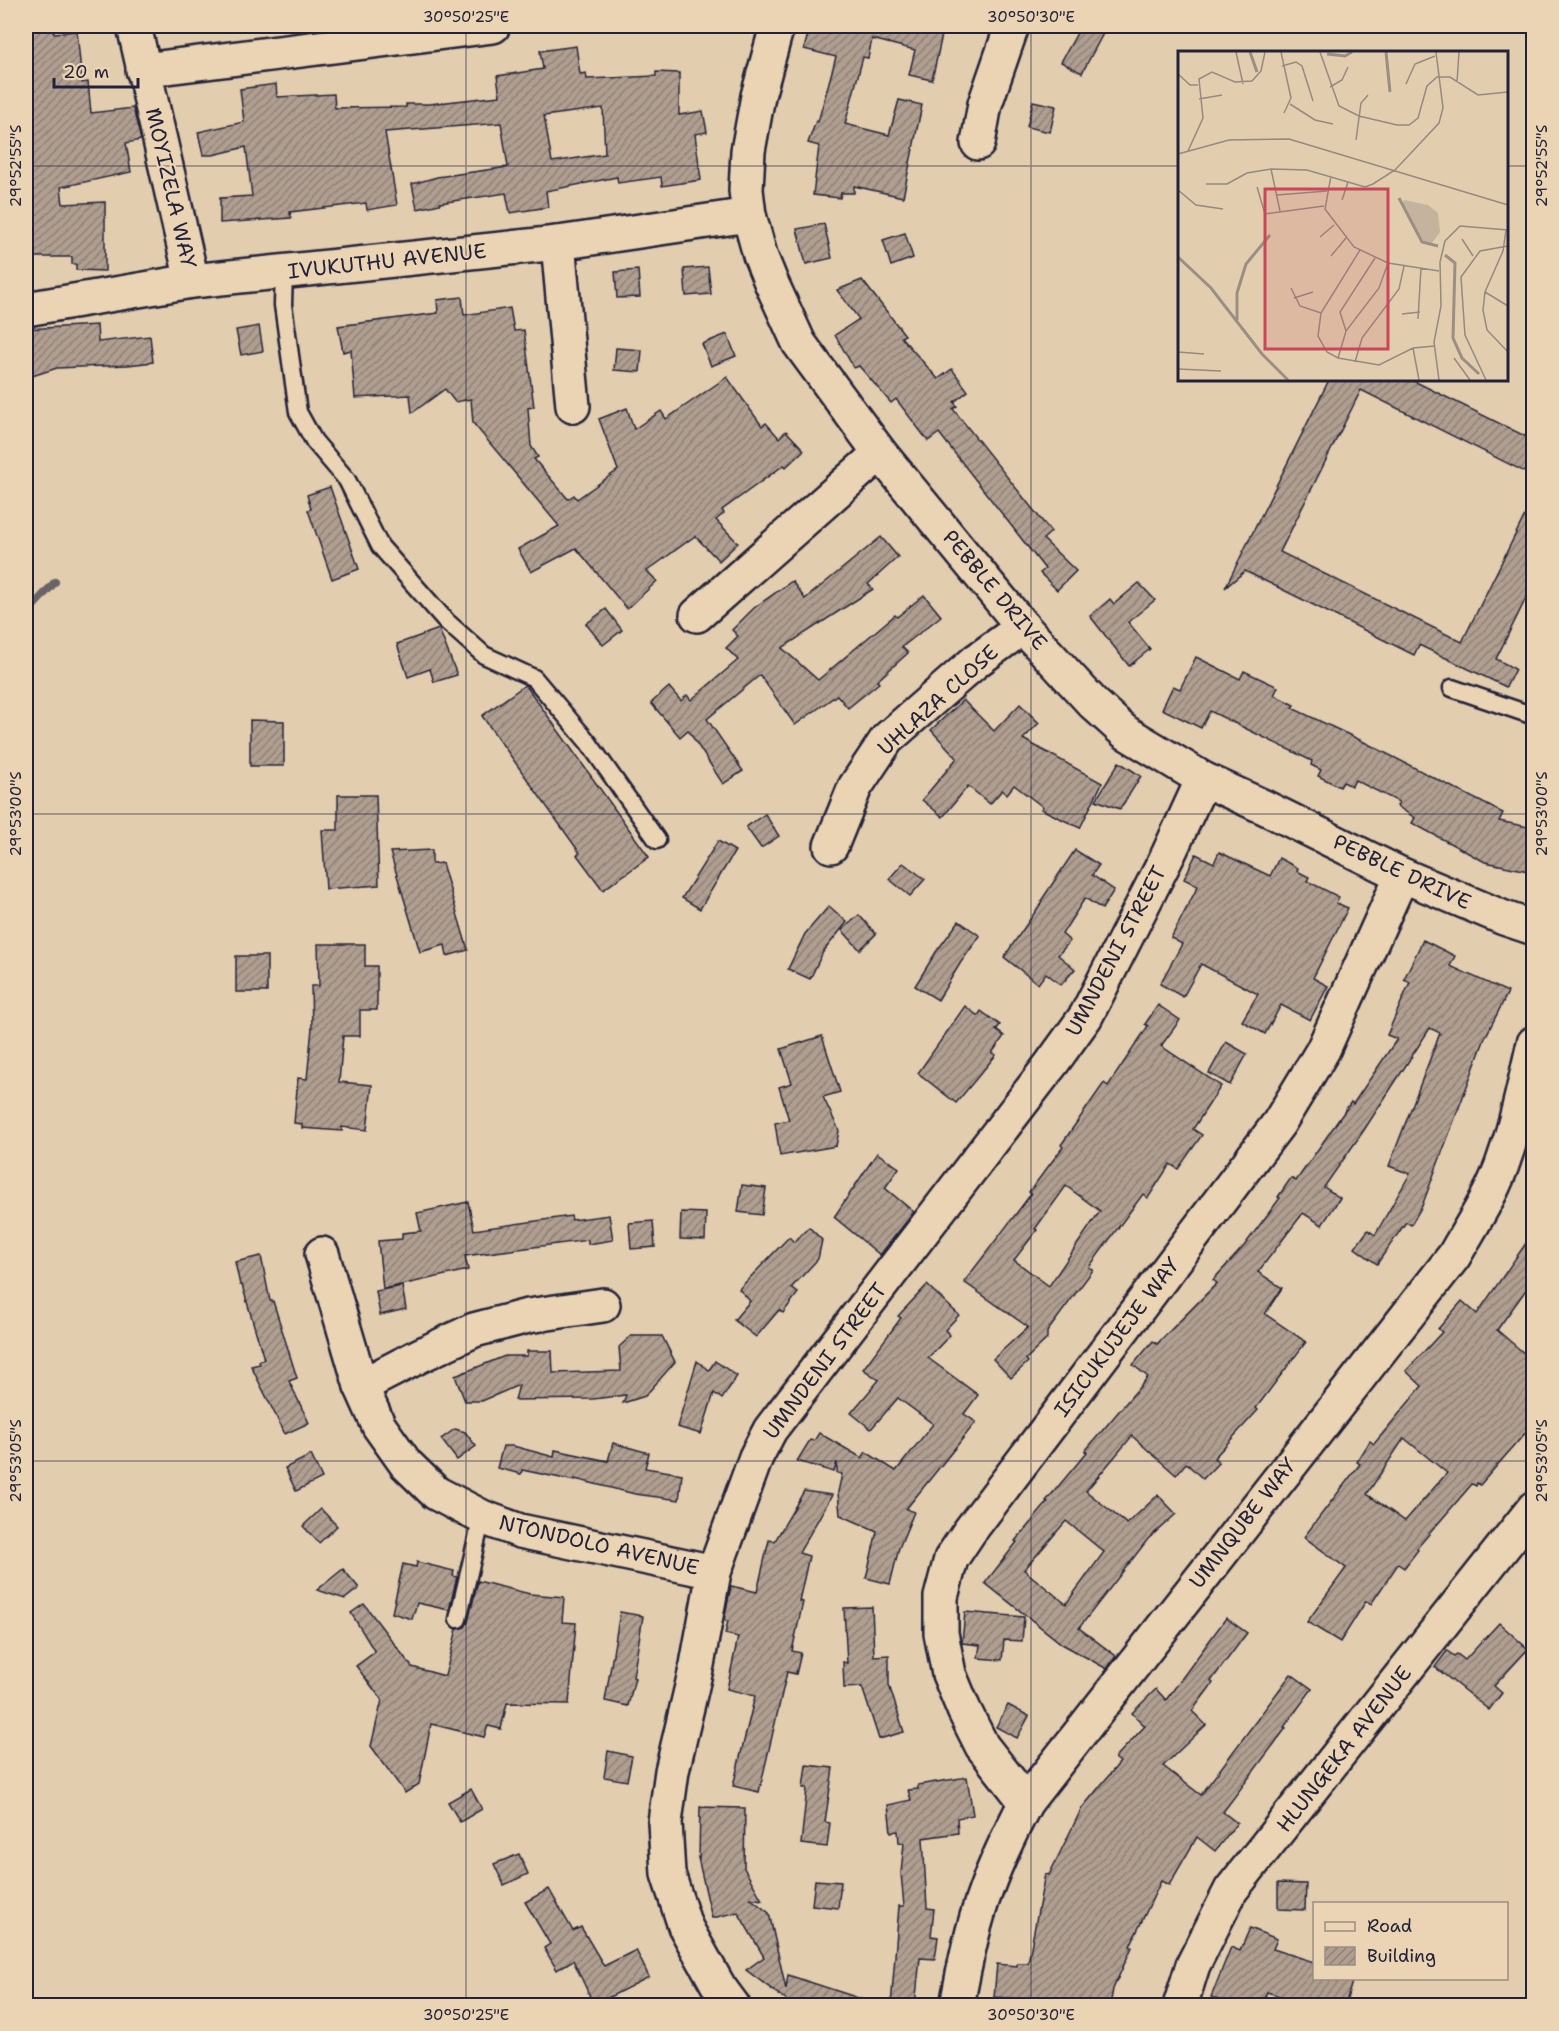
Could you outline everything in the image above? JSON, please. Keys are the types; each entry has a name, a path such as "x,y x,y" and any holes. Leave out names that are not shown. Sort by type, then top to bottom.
{"street":[{"name":"MOYIZELA WAY","path":"134,26 192,281"},
{"path":"143,70 493,26"},
{"name":"PEBBLE DRIVE","path":"777,26 758,96 748,151 746,190 748,215 760,255 799,343 880,453 1023,627 1093,702 1125,732 1203,779 1402,875 1533,928"},
{"path":"978,143 985,104 1012,26"},
{"name":"IVUKUTHU AVENUE","path":"26,309 192,281 558,243 748,215"},
{"path":"558,243 573,406"},
{"path":"697,615 880,453"},
{"name":"UHLAZA CLOSE","path":"831,846 855,787 887,739 976,661 1023,627"},
{"name":"UMNDENI STREET","path":"734,2006 719,1987 685,1926 668,1874 665,1822 672,1771 697,1665 714,1572 756,1457 770,1430 1045,1073 1086,1016 1169,853 1203,779"},
{"name":"ISICUKUJEJE WAY","path":"1026,1802 982,1746 949,1674 941,1633 941,1597 951,1559 969,1532 1279,1123 1323,1050 1402,875"},
{"name":"UMNQUBE WAY","path":"957,2006 965,1964 985,1891 1004,1845 1026,1802 1454,1256 1485,1201 1505,1158 1521,1100 1533,1043"},
{"name":"NTONDOLO AVENUE","path":"322,1254 361,1386 379,1426 406,1464 436,1493 482,1517 520,1531 714,1572"},
{"path":"361,1386 474,1330 528,1317 603,1305"},
{"name":"HLUNGEKA AVENUE","path":"1180,2006 1193,1965 1231,1890 1533,1508"}],"lane":[{"path":"284,271 283,305 298,412 314,441 347,480 380,546 446,621 484,654 534,678 588,742 657,840"},
{"path":"1452,688 1533,717"},
{"path":"458,1618 482,1517"}],"building":[{"path":"26,26 47,26 54,33 77,31 82,83 88,82 91,113 133,108 141,140 126,143 131,172 61,187 63,204 105,202 105,271 76,270 76,264 72,264 72,257 26,257"},
{"path":"810,26 944,26 932,80 909,75 915,50 872,39 868,58 863,57 845,124 889,135 899,100 922,105 903,197 854,186 854,193 841,193 840,198 813,195 819,146 808,143 816,121 818,122 836,57 804,49"},
{"path":"1081,26 1107,26 1082,73 1061,62"},
{"path":"576,46 580,74 586,73 587,79 656,76 656,72 679,73 679,115 703,111 707,132 695,134 701,180 662,186 661,177 618,183 617,177 546,191 548,207 510,213 506,193 440,203 417,209 412,184 437,177 508,167 501,123 385,132 397,205 367,210 366,203 290,212 291,218 220,223 220,198 252,196 246,147 213,155 203,155 198,132 244,122 240,89 276,84 277,97 334,94 335,108 406,107 406,104 429,104 500,96 497,76 543,69 540,51","holes":["603,108 605,154 552,162 544,116"]},
{"path":"1033,101 1056,106 1050,132 1027,127"},
{"path":"824,224 832,258 806,264 797,229"},
{"path":"905,233 913,258 891,266 883,240"},
{"path":"708,267 711,294 686,296 684,269"},
{"path":"638,270 640,297 617,298 615,272"},
{"path":"862,280 905,335 901,337 938,379 952,369 968,391 954,402 957,406 953,409 1051,532 1043,539 1076,571 1057,590 1040,573 1045,569 939,433 928,441 896,399 891,403 859,366 854,368 835,335 859,319 837,290"},
{"path":"462,297 464,315 510,308 514,331 524,330 534,407 528,408 531,446 538,457 534,459 568,499 574,495 577,499 618,470 599,419 627,408 634,429 661,411 666,419 727,377 762,426 766,423 779,438 786,431 804,450 786,467 784,465 722,510 724,513 716,520 738,543 719,561 695,536 647,571 657,581 627,609 576,548 531,572 518,549 559,526 473,423 471,399 455,402 445,389 412,413 410,395 355,398 351,350 343,352 338,326 438,313 437,300"},
{"path":"97,325 98,342 150,336 153,362 57,368 26,378 26,329"},
{"path":"259,326 263,351 241,355 236,330"},
{"path":"727,334 736,356 711,366 702,344"},
{"path":"616,348 642,350 640,372 614,370"},
{"path":"1328,381 1414,381 1533,440 1533,476 1361,390 1280,552 1462,642 1533,499 1533,584 1496,659 1515,669 1506,687 1419,645 1414,655 1245,571 1225,588"},
{"path":"330,487 359,569 332,579 308,510 311,509 307,495"},
{"path":"881,537 898,557 868,584 873,589 782,648 818,680 895,615 897,617 924,595 941,616 902,647 908,653 877,681 879,683 848,708 837,695 795,725 760,675 707,719 743,771 723,784 688,730 680,737 651,703 669,687 681,701 687,695 691,700 738,660 726,648 738,636 732,630 754,608 792,581 805,599"},
{"path":"1139,583 1155,600 1128,622 1150,649 1129,666 1090,616 1110,599 1114,604"},
{"path":"606,609 622,630 603,645 586,624"},
{"path":"439,629 457,675 434,682 430,669 408,677 397,644"},
{"path":"1196,657 1240,679 1244,671 1278,687 1274,695 1294,705 1292,708 1503,813 1499,821 1533,828 1533,872 1485,862 1412,823 1415,818 1397,806 1399,802 1355,780 1352,786 1343,782 1340,787 1318,776 1321,770 1311,765 1312,761 1210,711 1201,728 1162,709 1173,686 1180,689"},
{"path":"525,685 649,857 603,890 577,855 580,853 482,716"},
{"path":"963,700 994,731 1020,704 1039,723 1023,739 1102,783 1080,828 1041,809 1043,807 1014,785 1007,794 1002,790 990,804 968,786 943,817 922,800 957,758 931,730"},
{"path":"250,720 284,721 284,766 250,766"},
{"path":"1119,762 1141,776 1120,809 1096,800"},
{"path":"338,795 376,795 379,885 326,889 322,830 338,830"},
{"path":"765,814 779,836 761,848 746,827"},
{"path":"718,841 735,851 700,909 682,898"},
{"path":"432,850 432,864 442,863 468,950 447,956 445,945 420,952 390,852"},
{"path":"1075,850 1099,865 1092,875 1114,890 1102,909 1085,898 1062,934 1070,941 1058,955 1075,969 1061,985 1046,973 1038,984 1004,957"},
{"path":"1219,852 1270,876 1279,858 1309,877 1307,881 1339,897 1336,903 1348,908 1313,978 1328,986 1310,1020 1281,1005 1265,1034 1242,1021 1258,994 1201,964 1183,997 1160,984 1182,944 1171,938 1198,886 1184,879 1196,854 1214,863"},
{"path":"903,863 925,879 910,896 889,879"},
{"path":"829,906 847,922 823,952 810,979 788,969 805,934"},
{"path":"859,915 876,934 860,950 842,930"},
{"path":"959,921 980,936 938,1000 915,986"},
{"path":"1423,940 1455,956 1450,966 1508,992 1485,1038 1422,1206 1411,1225 1406,1222 1377,1264 1355,1248 1368,1230 1375,1235 1410,1174 1389,1166 1440,1033 1430,1028 1324,1187 1340,1198 1322,1225 1303,1213 1258,1272 1282,1288 1265,1314 1306,1342 1256,1408 1258,1410 1214,1458 1219,1462 1203,1479 1186,1463 1176,1475 1132,1436 1086,1491 1127,1524 1158,1495 1176,1514 1148,1539 1079,1628 1116,1656 1107,1669 1062,1644 985,1583 1017,1542 1015,1541 1048,1502 1046,1501 1087,1452 1085,1451 1148,1377 1133,1365 1153,1341 1157,1344 1217,1283 1213,1280 1244,1246 1280,1198 1278,1197 1291,1178 1296,1181 1351,1102 1353,1104 1397,1039 1387,1035 1410,982 1404,979","holes":["1066,1521 1104,1552 1066,1604 1024,1570"]},
{"path":"318,944 365,944 365,966 377,966 377,1010 360,1010 360,1036 343,1036 339,1082 372,1085 367,1130 342,1127 342,1131 302,1128 302,1124 294,1123 298,1078 307,1079 312,1028 311,986 319,986"},
{"path":"236,956 267,956 267,992 236,992"},
{"path":"1158,1005 1180,1020 1161,1046 1221,1086 1193,1129 1202,1135 1178,1169 1170,1164 1148,1198 1143,1194 1089,1267 1093,1270 1047,1332 1047,1339 1026,1359 1028,1362 1011,1378 993,1359 1028,1327 964,1282 1031,1194 1029,1192 1063,1147 1061,1145 1104,1083 1108,1086 1148,1026 1145,1024","holes":["1066,1186 1100,1211 1049,1286 1014,1260"]},
{"path":"965,1006 978,1016 981,1011 1000,1025 996,1030 1004,1036 992,1053 996,1055 956,1103 918,1073"},
{"path":"822,1036 840,1092 823,1097 839,1131 836,1146 780,1156 775,1123 789,1120 779,1087 792,1083 781,1049"},
{"path":"1226,1042 1247,1054 1230,1085 1209,1073"},
{"path":"877,1153 899,1168 885,1188 914,1212 880,1255 834,1217"},
{"path":"742,1185 766,1188 762,1215 738,1212"},
{"path":"468,1202 474,1230 571,1216 572,1220 609,1215 613,1240 588,1244 588,1240 465,1256 468,1270 383,1289 378,1241 402,1239 402,1233 421,1231 417,1213"},
{"path":"681,1212 706,1213 705,1240 680,1239"},
{"path":"653,1221 655,1247 631,1249 629,1223"},
{"path":"809,1227 822,1240 818,1259 791,1288 798,1293 783,1313 779,1310 756,1337 734,1320 750,1301 739,1289 789,1237 794,1242"},
{"path":"1533,1233 1533,1280 1497,1330 1533,1361 1533,1424 1480,1485 1472,1484 1417,1548 1418,1550 1404,1568 1398,1564 1371,1604 1366,1601 1340,1642 1307,1622 1346,1568 1304,1537 1360,1464 1357,1462 1370,1441 1374,1444 1422,1386 1406,1371 1442,1332 1438,1329 1462,1301 1477,1314","holes":["1404,1438 1447,1473 1405,1521 1367,1494"]},
{"path":"261,1256 270,1301 273,1301 297,1378 289,1381 309,1423 285,1434 251,1366 260,1364 259,1361 264,1359 235,1262"},
{"path":"927,1285 959,1315 945,1330 950,1335 928,1358 978,1395 964,1414 976,1422 906,1509 914,1512 899,1548 890,1584 866,1578 877,1531 840,1515 838,1492 842,1474 837,1473 837,1462 834,1472 797,1461 810,1440 814,1441 819,1433 862,1458 866,1452 896,1471 933,1424 898,1398 871,1429 851,1413 879,1380 863,1369 901,1318 898,1316"},
{"path":"402,1286 406,1309 380,1315 376,1291"},
{"path":"631,1336 662,1336 675,1362 645,1396 623,1403 626,1395 593,1399 515,1400 519,1385 482,1401 465,1401 455,1376 505,1356 527,1356 527,1351 552,1351 553,1373 621,1371 619,1347"},
{"path":"697,1361 709,1370 715,1361 737,1376 722,1399 714,1393 701,1434 677,1427"},
{"path":"455,1429 465,1432 476,1446 457,1460 441,1439"},
{"path":"613,1443 649,1453 645,1468 682,1474 679,1500 635,1494 575,1479 575,1481 522,1470 521,1474 497,1468 503,1446 513,1446 554,1457 555,1450 608,1461"},
{"path":"311,1455 322,1478 296,1491 285,1468"},
{"path":"804,1491 832,1495 799,1553 809,1556 799,1601 803,1602 792,1651 801,1653 796,1674 787,1672 759,1792 733,1786 755,1696 727,1689 738,1637 725,1634 728,1621 724,1620 731,1586 757,1592 769,1540 775,1541"},
{"path":"321,1509 337,1526 319,1543 303,1526"},
{"path":"417,1562 454,1571 453,1576 457,1577 449,1610 417,1603 412,1619 392,1613 403,1564 416,1567"},
{"path":"343,1569 359,1588 345,1599 317,1590"},
{"path":"478,1581 530,1594 564,1597 562,1622 576,1623 569,1704 507,1703 501,1729 488,1726 484,1737 431,1724 419,1784 405,1793 371,1746 382,1700 356,1666 375,1652 351,1613 364,1604 412,1667 445,1676 457,1629 465,1627 468,1622"},
{"path":"872,1607 874,1656 889,1655 889,1685 904,1732 879,1739 862,1687 844,1688 843,1662 847,1663 844,1608"},
{"path":"620,1612 643,1616 633,1677 635,1678 628,1706 605,1701"},
{"path":"965,1612 1024,1617 1022,1641 1004,1640 1002,1660 978,1658 980,1645 962,1643"},
{"path":"1226,1618 1247,1633 1192,1711 1206,1725 1163,1766 1201,1795 1291,1674 1312,1689 1223,1812 1237,1823 1215,1851 1197,1837 1169,1885 1161,1881 1130,1946 1132,1947 1113,1989 1110,2006 994,1997 997,1964 1017,1966 1017,1963 1028,1963 1045,1874 1049,1875 1082,1808 1120,1762 1115,1758 1145,1726 1132,1713 1156,1689 1166,1700"},
{"path":"1499,1623 1528,1649 1494,1686 1502,1693 1489,1710 1435,1667 1447,1651 1465,1660"},
{"path":"1008,1705 1029,1716 1017,1738 996,1727"},
{"path":"608,1751 632,1756 627,1781 604,1777"},
{"path":"806,1765 833,1768 825,1822 830,1823 827,1847 801,1844 807,1788 803,1788"},
{"path":"967,1777 973,1815 957,1818 958,1833 923,1838 927,1908 934,1909 931,1936 938,1937 935,1959 920,1958 915,2006 891,2006 899,1906 904,1906 901,1873 904,1843 899,1842 898,1831 891,1832 888,1805 911,1800 908,1790 918,1789 918,1785"},
{"path":"471,1789 482,1809 460,1822 448,1802"},
{"path":"700,1807 745,1808 744,1868 762,1900 750,1898 769,1913 786,1989 788,1975 868,2001 867,2006 794,2006 746,1970 764,1957 738,1912 712,1918 698,1858"},
{"path":"519,1854 528,1874 504,1885 494,1864"},
{"path":"815,1880 841,1882 838,1908 812,1905"},
{"path":"1278,1883 1306,1884 1305,1910 1278,1909"},
{"path":"549,1889 573,1931 581,1927 604,1966 636,1950 649,1977 594,2005 573,1960 557,1970 544,1948 550,1944 525,1902"},
{"path":"1250,1928 1277,1939 1273,1949 1313,1962 1313,1980 1352,1980 1345,2006 1311,2006 1267,1992 1261,2006 1233,2006 1211,1997 1231,1947 1240,1951"}],"waterway":[{"path":"26,614 55,582"}]}
